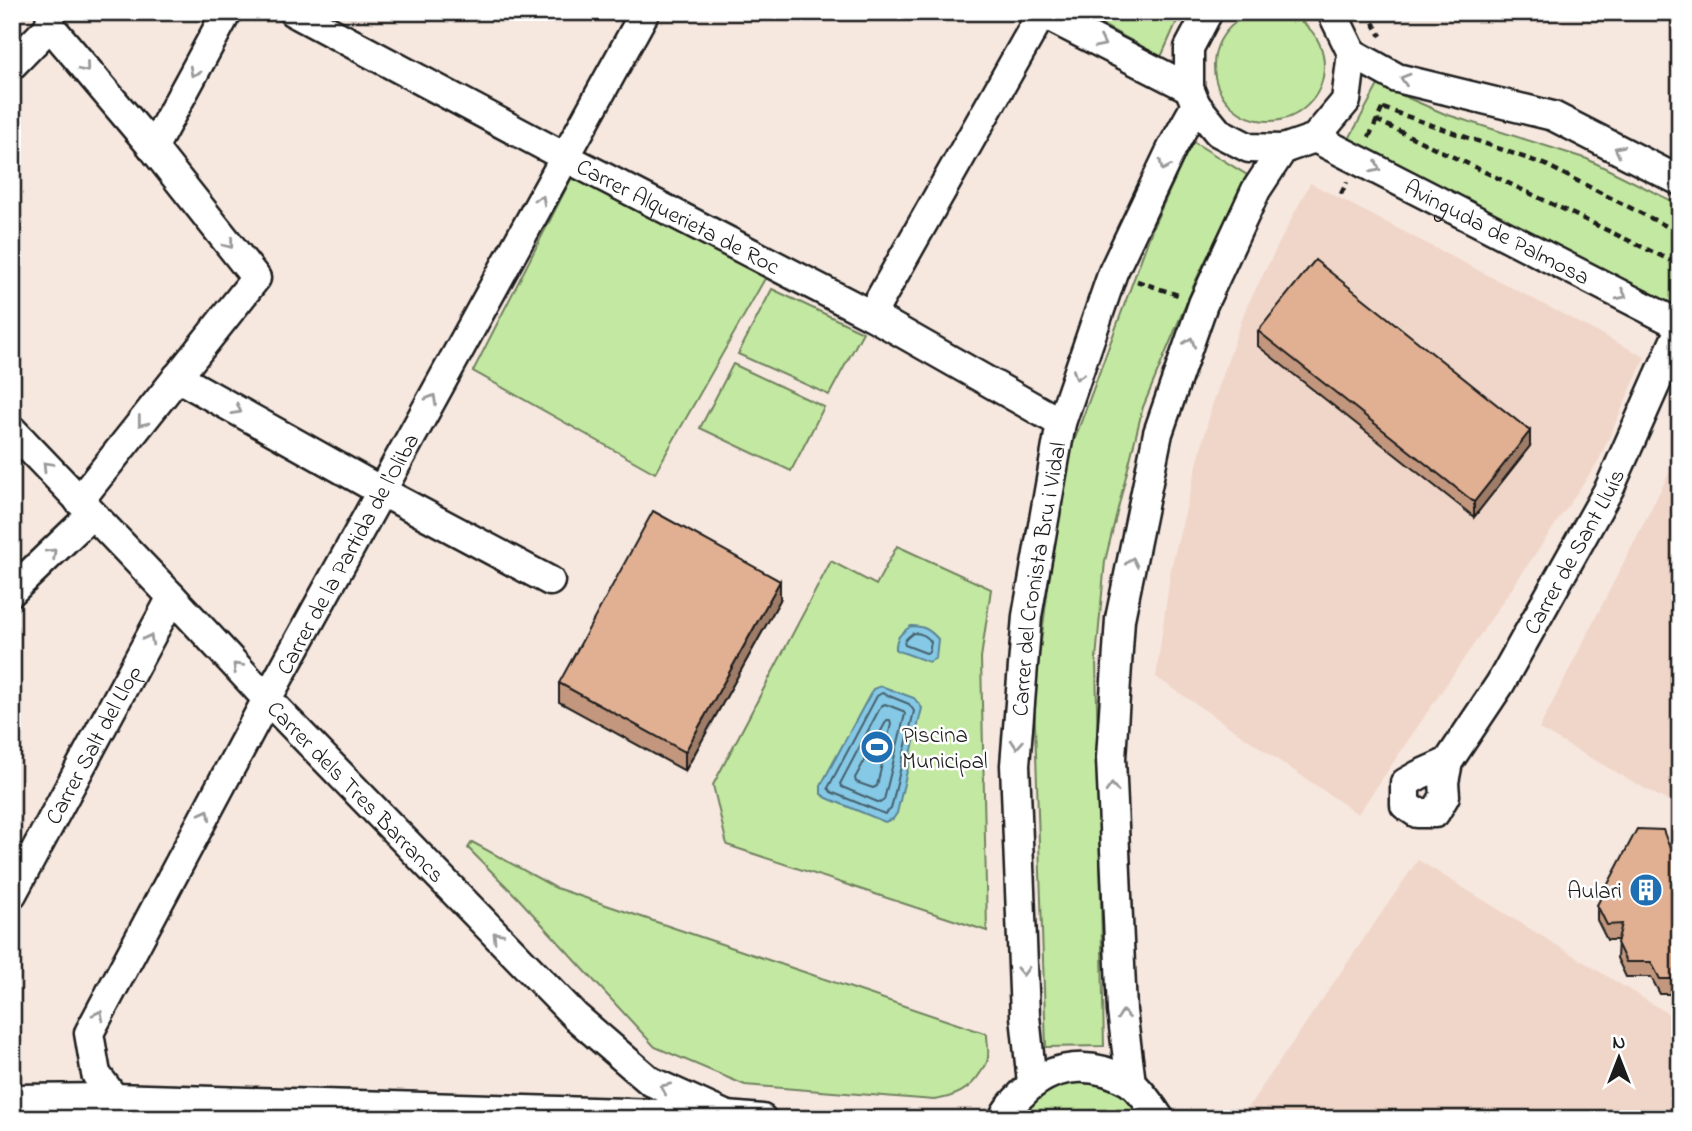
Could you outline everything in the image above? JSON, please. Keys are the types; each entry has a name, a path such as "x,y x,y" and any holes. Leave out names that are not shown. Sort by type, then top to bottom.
{"street":[{"path":"153,148 227,12"},
{"name":"Carrer Alquerieta de Roc","path":"293,12 871,316 1061,424"},
{"name":"Carrer de la Partida de l'Oliba","path":"114,1098 96,1074 89,1033 267,699 645,12"},
{"path":"1192,96 1189,48 1208,12"},
{"path":"871,316 1041,13 1192,96 1218,132 1249,148 1283,149 1315,138 1346,101 1352,53 1332,12"},
{"path":"12,65 50,19 256,278 177,377 86,507 12,592"},
{"path":"1352,53 1397,78 1553,116 1680,181"},
{"name":"Carrer del Cronista Bru i Vidal","path":"1032,1083 1025,1016 1015,765 1027,616 1061,424 1113,272 1172,148 1192,96"},
{"name":"Avinguda de Palmosa","path":"1315,138 1680,327"},
{"path":"1131,1083 1122,1012 1111,758 1120,620 1158,433 1203,304 1256,190 1283,149"},
{"name":"Carrer de Sant Lluís","path":"1448,762 1500,684 1609,487 1680,327"},
{"path":"177,377 550,581"},
{"name":"Carrer dels Tres Barrancs","path":"12,430 267,699 575,1016 650,1081 727,1116"},
{"name":"Carrer Salt del Llop","path":"12,894 172,597"},
{"path":"999,1118 1032,1083 1049,1073 1078,1067 1104,1070 1131,1083 1160,1119"},
{"path":"12,1099 114,1098 762,1119"}],"path":[{"path":"1383,108 1546,165 1680,233"},
{"path":"1377,120 1680,265"},
{"path":"1113,272 1203,304"}],"shaded area":[{"path":"1310,183 1645,357 1598,462 1358,814 1156,677 1171,568 1212,406 1246,308"},
{"path":"1680,452 1680,808 1539,729"},
{"path":"1418,860 1680,1021 1680,1119 1240,1119"}],"green space":[{"path":"1269,11 1290,16 1308,27 1319,45 1324,66 1319,87 1308,105 1290,116 1269,121 1248,116 1230,105 1219,87 1214,66 1219,45 1230,27 1248,16"},
{"path":"1079,12 1181,12 1161,57"},
{"path":"1378,85 1445,114 1587,159 1680,205 1680,310 1349,139"},
{"path":"1192,141 1247,175 1196,280 1143,407 1105,561 1096,659 1104,1046 1046,1047 1034,696 1063,471 1153,227"},
{"path":"573,175 767,275 655,473 473,371"},
{"path":"772,289 863,332 829,395 738,354"},
{"path":"733,364 824,407 791,471 700,428"},
{"path":"897,546 991,589 981,658 987,931 727,845 713,785 831,561 876,585"},
{"path":"472,842 556,888 987,1034 987,1063 967,1088 955,1095 934,1100 745,1085 655,1047 518,898 468,848"},
{"path":"1059,1080 1104,1083 1125,1098 1139,1119 1015,1119"}],"water":[{"path":"911,626 926,629 938,639 936,658 929,662 896,650 899,636"},
{"name":"Piscina Municipal","path":"881,686 914,698 922,708 897,813 893,819 885,822 821,794 821,785 873,689"}],"building":[{"path":"1315,260 1530,431 1474,502 1258,331"},
{"path":"653,511 780,581 685,752 559,683"},
{"name":"Aulari","path":"1637,829 1663,830 1669,846 1680,831 1680,979 1660,979 1651,962 1626,962 1617,943 1622,924 1607,925 1597,905"}],"place":[{"name":"Piscina Municipal","path":"877,747"},
{"name":"Aulari","path":"1646,890"}]}
